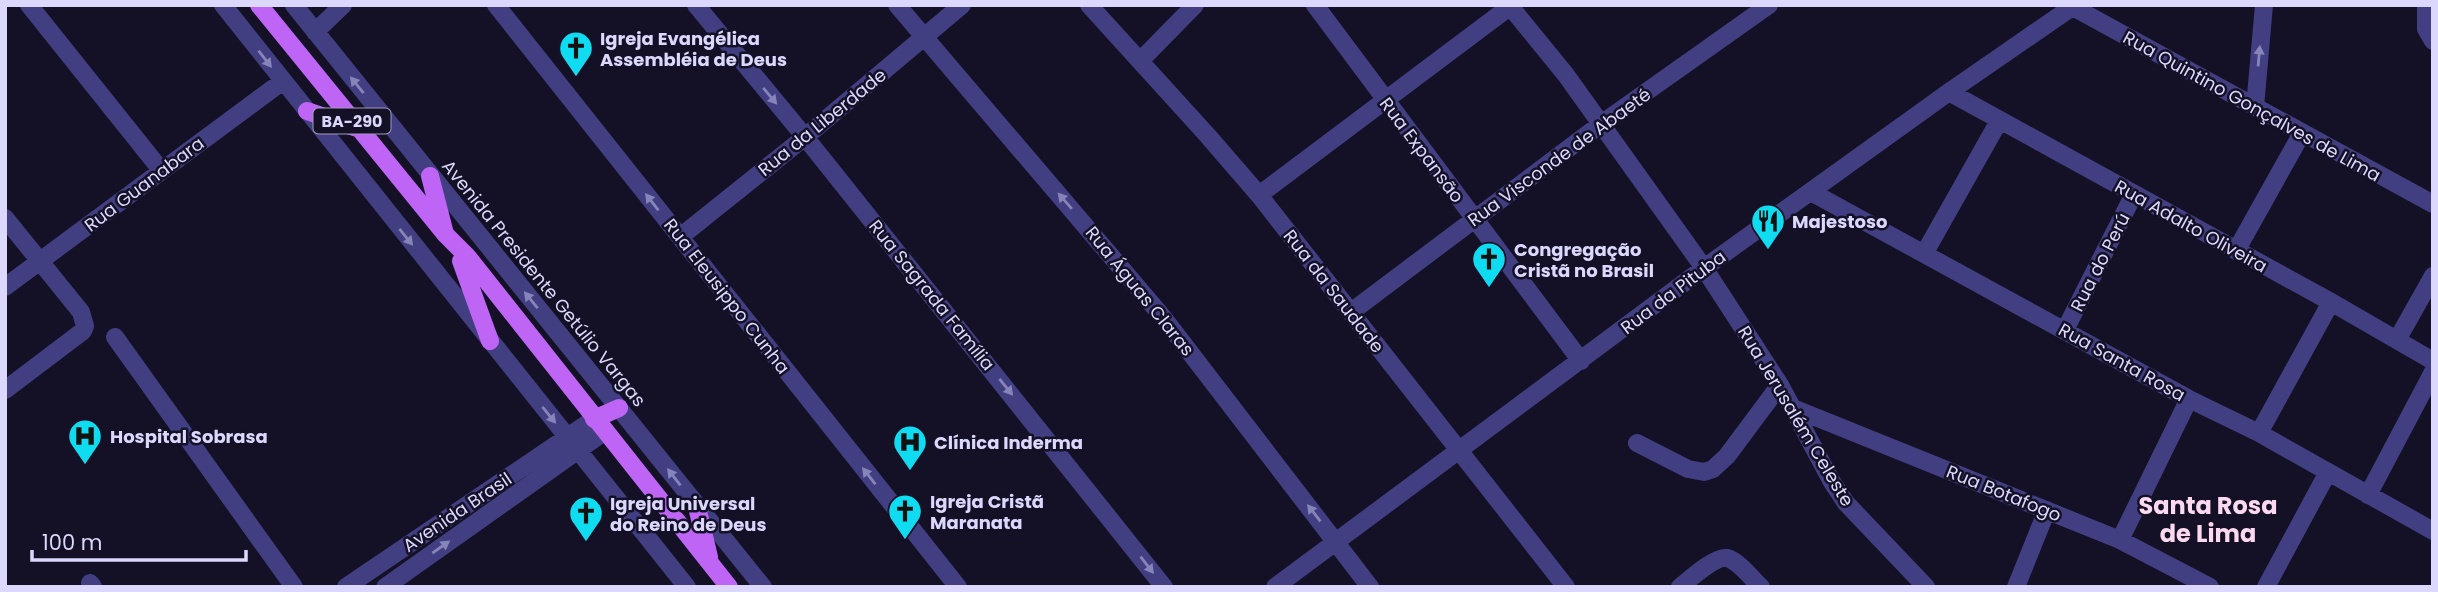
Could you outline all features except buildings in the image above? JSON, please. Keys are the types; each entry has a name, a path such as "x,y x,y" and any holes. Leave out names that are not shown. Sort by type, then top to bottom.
{"main road":[{"name":"BA-290","path":"260,5 358,129 446,235 467,256 718,587"},
{"path":"307,111 358,129"},
{"path":"430,176 446,235"},
{"name":"BA-290","path":"446,235 461,261 729,587"},
{"path":"461,261 490,341"},
{"path":"596,427 619,408"},
{"path":"697,507 710,564"}],"street":[{"path":"29,5 161,170"},
{"path":"223,5 687,587"},
{"name":"Avenida Presidente Getúlio Vargas","path":"294,5 763,587"},
{"path":"315,32 343,5"},
{"name":"Rua Eleusippo Cunha","path":"496,5 958,587"},
{"name":"Rua Sagrada Família","path":"696,5 1164,587"},
{"name":"Rua Águas Claras","path":"897,5 1153,305 1370,587"},
{"name":"Rua da Liberdade","path":"680,237 805,138 962,5"},
{"name":"Rua da Saudade","path":"1089,5 1258,195 1566,587"},
{"path":"1140,61 1195,5"},
{"name":"Rua Visconde de Abaeté","path":"1351,312 1601,124 1769,5"},
{"path":"2255,107 2264,5"},
{"path":"2426,5 2426,29 2433,41"},
{"path":"1258,195 1510,6"},
{"name":"Rua Jerusalém Celeste","path":"1510,6 1566,75 1704,268 1780,385 1846,503 1926,587"},
{"name":"Rua Quintino Gonçalves de Lima","path":"2074,6 2433,204"},
{"name":"Rua da Pituba","path":"1275,587 1704,268 2074,6"},
{"name":"Rua Expansão","path":"1320,7 1385,101 1581,361"},
{"name":"Rua Guanabara","path":"5,287 283,81"},
{"name":"Rua Adalto Oliveira","path":"1949,92 2433,361"},
{"path":"1924,254 1999,121"},
{"path":"2235,251 2302,133"},
{"name":"Rua Santa Rosa","path":"1811,192 2189,399 2259,433 2433,531"},
{"name":"Rua do Perú","path":"2065,330 2134,194"},
{"path":"5,218 81,312 85,323 83,331 5,390"},
{"path":"2397,340 2433,276"},
{"path":"2259,433 2331,302"},
{"path":"115,337 294,587"},
{"path":"2368,495 2433,372"},
{"path":"1637,443 1688,469 1704,472 1713,469 1727,456 1780,385"},
{"path":"2120,540 2189,399"},
{"name":"Rua Botafogo","path":"1793,408 2120,540 2179,580 2210,587"},
{"path":"572,444 596,427"},
{"name":"Avenida Brasil","path":"346,587 572,444"},
{"name":"Avenida Brasil","path":"386,587 572,444"},
{"path":"2266,587 2328,472"},
{"path":"2015,587 2048,510"},
{"path":"1680,587 1715,561 1727,558 1761,587"}],"place":[{"name":"Igreja Evangélica Assembléia de Deus","path":"576,78"},
{"name":"Majestoso","path":"1768,251"},
{"name":"Congregação Cristã no Brasil","path":"1489,289"},
{"name":"Hospital Sobrasa","path":"85,466"},
{"name":"Clínica Inderma","path":"910,472"},
{"name":"Igreja Cristã Maranata","path":"905,541"},
{"name":"Igreja Universal do Reino de Deus","path":"586,543"}],"district":[{"name":"Santa Rosa de Lima","path":"2208,519"}]}
